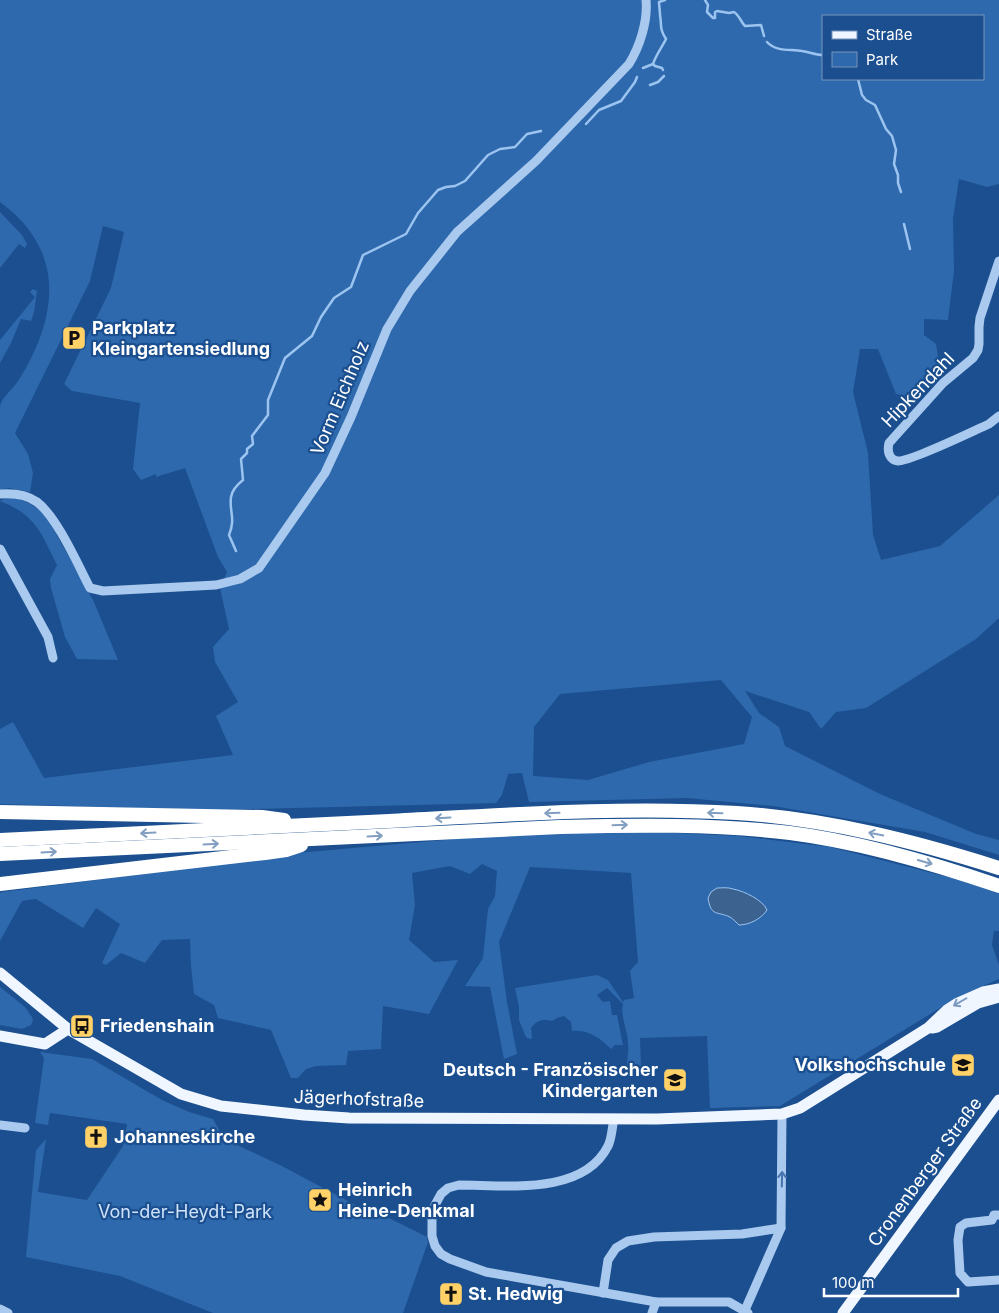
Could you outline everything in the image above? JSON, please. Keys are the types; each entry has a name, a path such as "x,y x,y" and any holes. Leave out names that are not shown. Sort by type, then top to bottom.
{"highway":[{"path":"0,840 645,810 738,813 794,819 886,836 932,847 999,868"},
{"path":"0,812 262,816 319,824"},
{"path":"0,854 645,824 738,828 839,842 919,861 999,886"},
{"path":"1,884 286,850 326,838"}],"main road":[{"name":"Jägerhofstraße","path":"0,973 68,1029 182,1094 221,1106 349,1118 668,1119 782,1114 800,1108 928,1028 947,1010 958,1003 983,992 999,988"},
{"name":"Jägerhofstraße","path":"928,1028 937,1027 978,1003 999,997"},
{"path":"0,1036 46,1044 68,1029"},
{"name":"Cronenberger Straße","path":"843,1313 999,1100"}],"street":[{"name":"Vorm Eichholz","path":"0,494 14,493 26,496 44,509 53,520 90,588 103,591 216,585 240,579 259,568 325,473 351,417 387,329 410,291 457,232 536,161 629,64 640,40 646,3"},
{"name":"Hipkendahl","path":"999,261 980,318 978,327 979,344 976,354 943,383 889,443 889,456 900,461 914,457 989,424 999,416"},
{"path":"0,549 48,637 53,658"},
{"path":"614,1119 609,1144 602,1156 593,1166 576,1176 542,1185 459,1185 448,1188 441,1194 435,1205 431,1226 435,1246 441,1254 486,1272 656,1302 729,1302 747,1312 781,1228 782,1114"},
{"path":"0,1125 25,1128"},
{"path":"999,1215 994,1216 992,1220 966,1223 960,1227 958,1240 960,1273 968,1282 999,1280"},
{"path":"603,1293 608,1260 616,1248 628,1240 654,1237 742,1234 781,1228"},
{"path":"652,1313 656,1302"},
{"path":"0,1310 8,1313"}],"green space":[{"path":"0,0 999,0 999,184 987,187 959,179 953,219 954,271 948,320 924,319 924,335 936,344 940,370 917,398 896,394 878,349 860,349 853,392 868,453 873,535 881,560 940,546 999,495 999,618 976,639 866,708 836,712 821,729 809,712 745,691 759,713 779,727 785,746 880,794 976,834 999,840 999,855 925,832 773,806 687,798 529,802 522,773 508,774 502,795 496,803 211,810 0,804 0,729 13,722 44,778 233,755 216,716 238,702 215,662 213,647 229,629 220,588 227,572 218,557 185,468 156,477 156,474 141,480 133,469 140,403 72,391 64,384 111,288 124,232 103,226 90,281 15,433 28,454 33,473 30,492 9,488 0,490 0,406 3,399 20,378 37,345 45,322 49,300 49,279 44,258 35,238 20,220 0,202","holes":["721,680 752,717 744,744 649,762 588,780 533,776 534,727 560,694"]},
{"path":"0,212 22,235 27,244 25,248 19,244 0,268"},
{"path":"33,289 37,291 31,321 21,319 0,363 0,340 35,297 30,292"},
{"path":"5,498 23,500 39,509 49,521 94,602 118,660 77,659 65,637 51,588 50,579 57,565 36,526 22,512 0,501"},
{"path":"618,830 738,836 830,847 999,890 999,931 994,931 992,945 999,965 999,979 958,997 780,1106 710,1108 707,1036 640,1038 641,1067 627,1067 628,1047 622,1009 623,1004 607,988 597,995 603,1002 610,1001 612,1015 617,1015 623,1045 615,1045 611,1049 593,1035 583,1031 572,1031 571,1022 564,1016 552,1021 543,1020 538,1022 531,1028 532,1039 527,1038 519,1020 519,1007 515,988 597,975 608,980 623,1002 624,1000 634,998 630,971 638,962 631,873 530,867 499,942 507,1002 517,1054 504,1059 490,987 465,986 483,958 488,909 495,896 497,871 482,864 470,874 450,866 412,873 415,905 409,940 434,962 458,960 429,1014 383,1006 381,1049 348,1051 346,1065 316,1066 306,1069 298,1078 291,1078 271,1030 218,1018 214,1005 194,994 190,939 162,940 145,963 121,953 106,965 102,963 120,924 96,908 83,928 36,899 22,901 0,941 0,893 2,892 273,855 512,834"},
{"path":"0,987 25,1007 32,1017 31,1025 22,1029 0,1025"},
{"name":"Von-der-Heydt-Park","path":"40,1052 92,1059 162,1100 189,1112 213,1119 224,1139 280,1165 374,1215 375,1211 427,1237 428,1242 403,1313 213,1313 120,1276 26,1257 36,1150 46,1139 38,1192 87,1200 123,1146 127,1124 50,1113 48,1125 35,1123 44,1058"}],"shaded area":[{"path":"717,888 731,888 748,894 762,903 767,910 755,920 739,925 730,917 715,912 711,908 708,898 711,892"}],"waterway":[{"path":"643,68 653,64 666,39 662,29 659,2 665,0"},
{"path":"705,0 708,5 707,12 713,18 715,18 715,12 717,11 734,12 745,26 761,25 764,36"},
{"path":"767,42 779,49 822,55"},
{"path":"653,64 663,70"},
{"path":"650,85 658,82 664,76"},
{"path":"586,124 599,110 621,101 637,77"},
{"path":"858,80 862,95 866,100 875,105 886,129 892,136 896,150 894,164 901,192"},
{"path":"236,551 229,535 232,524 232,494 243,480 241,459 247,453 247,449 253,444 252,436 268,415 268,400 285,358 312,336 321,317 334,298 351,287 363,255 406,234 418,213 438,190 455,186 465,181 488,155 500,149 515,147 527,134 541,131"},
{"path":"904,224 910,249"}],"place":[{"name":"Parkplatz Kleingartensiedlung","path":"74,338"},
{"name":"Friedenshain","path":"82,1026"},
{"name":"Volkshochschule","path":"963,1065"},
{"name":"Deutsch - Französischer Kindergarten","path":"675,1080"},
{"name":"Johanneskirche","path":"96,1137"},
{"name":"Heinrich Heine-Denkmal","path":"320,1200"},
{"name":"St. Hedwig","path":"451,1294"}]}
